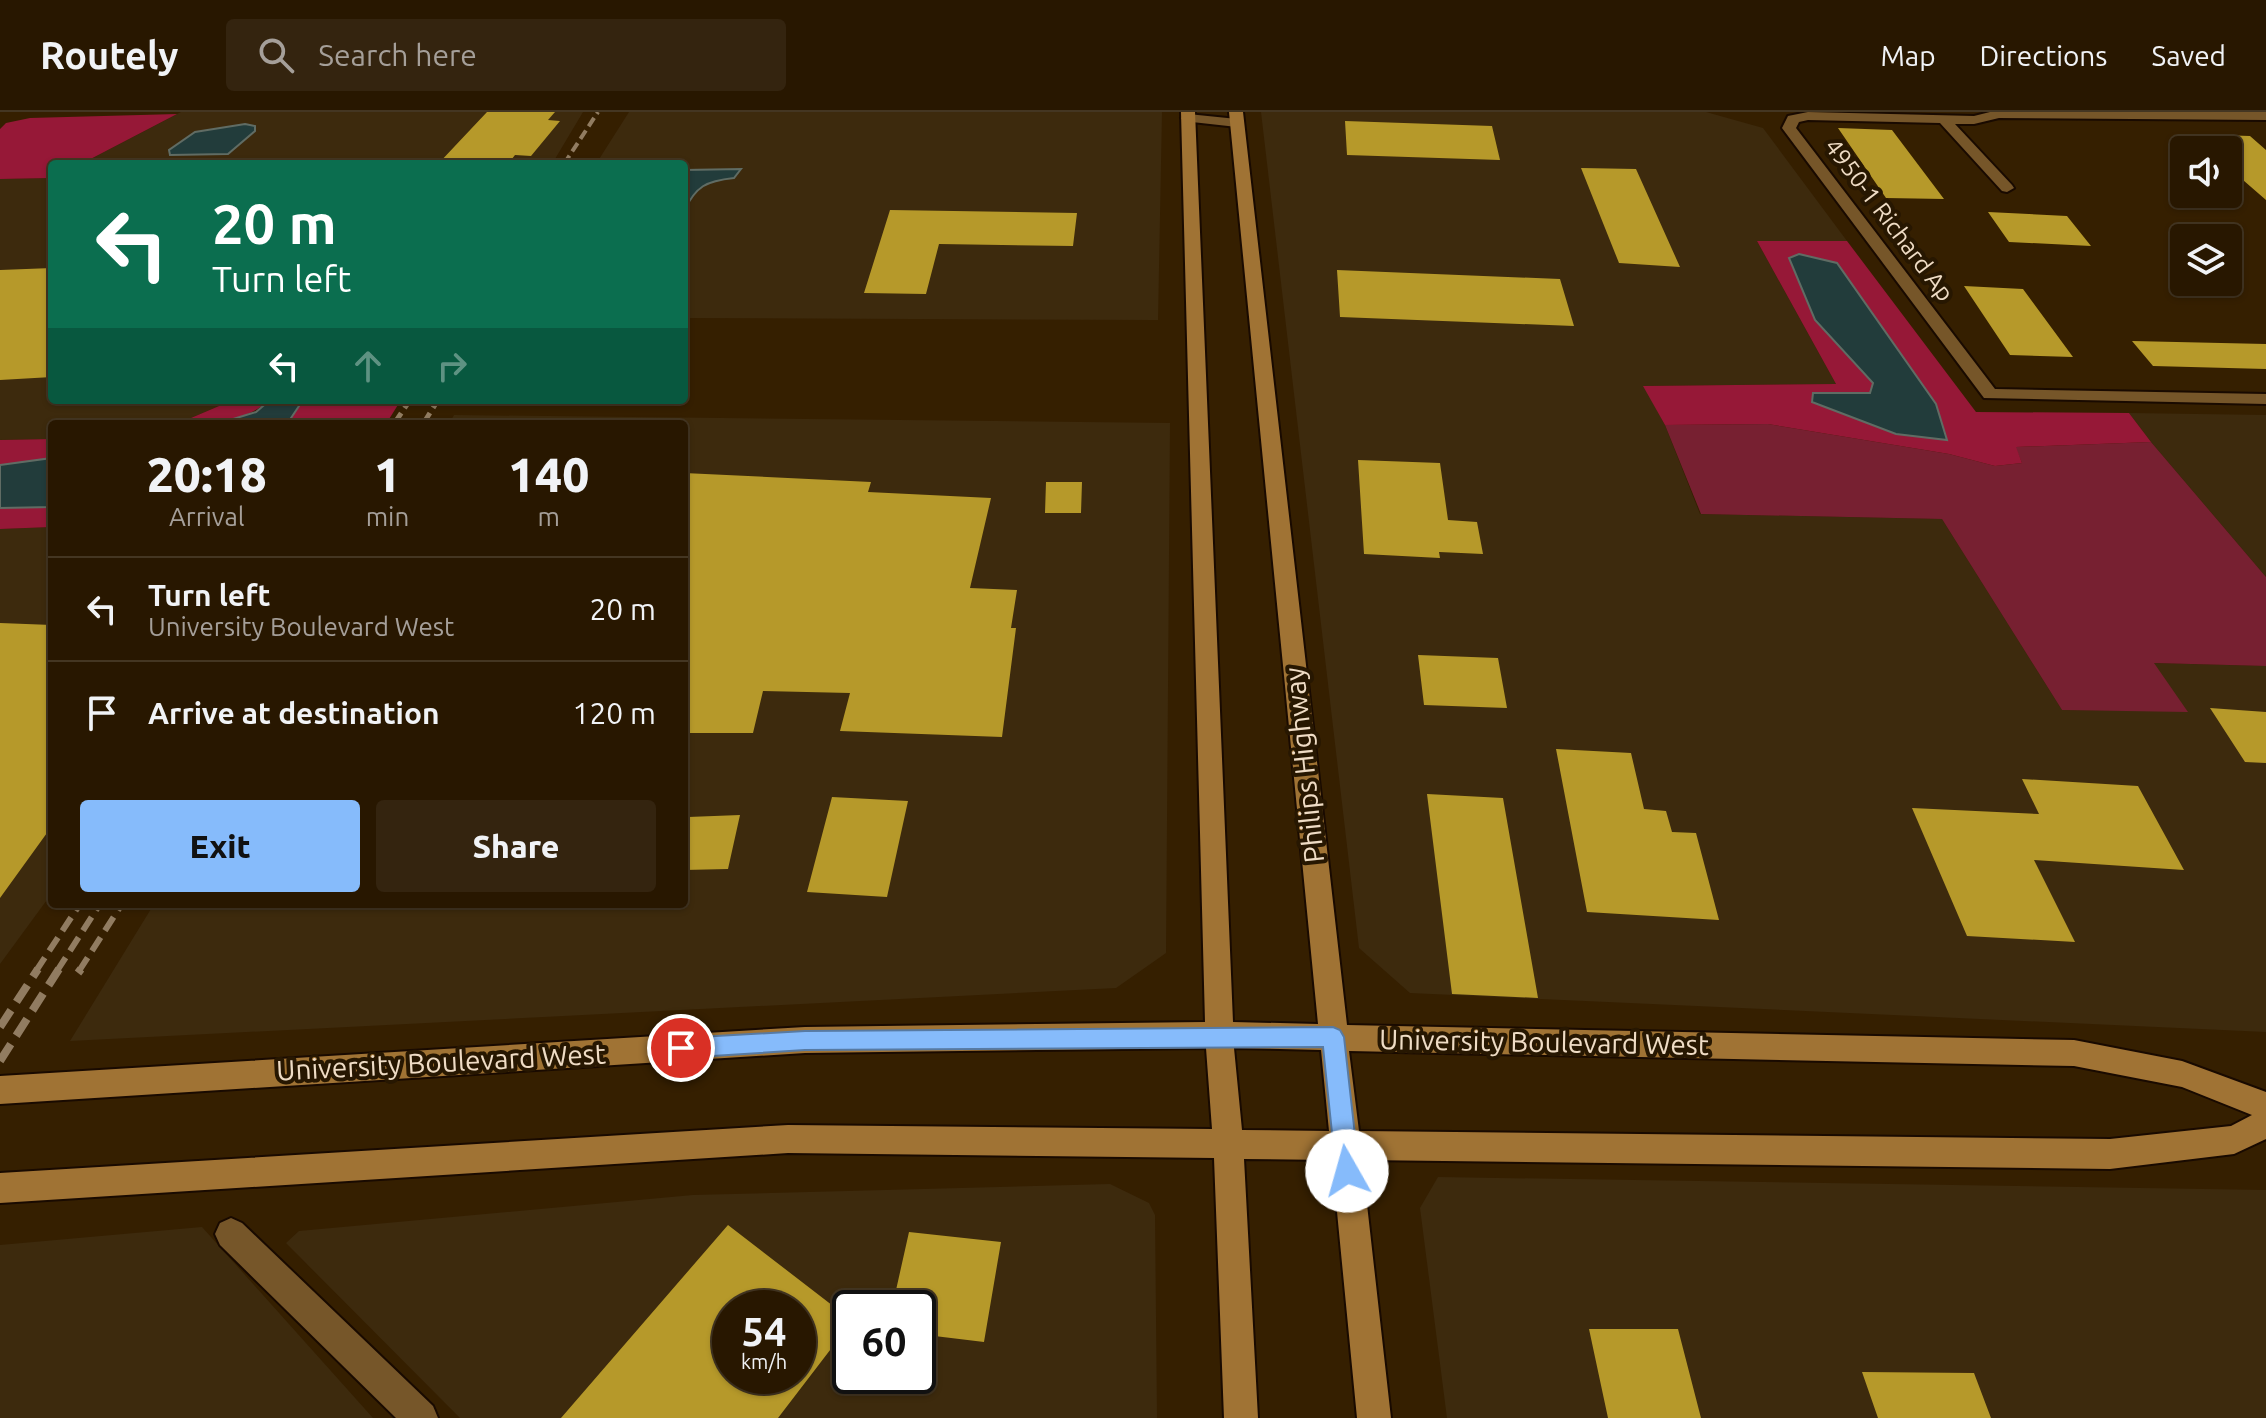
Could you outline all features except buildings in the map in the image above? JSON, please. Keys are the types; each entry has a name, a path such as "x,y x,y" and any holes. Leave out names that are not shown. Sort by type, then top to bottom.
{"main road":[{"path":"1188,115 1219,1035 1228,1141 1241,1418"},
{"name":"Philips Highway","path":"1237,118 1374,1418"},
{"name":"University Boulevard West","path":"0,1090 805,1040 1219,1035 2074,1053 2182,1074 2266,1106"},
{"path":"0,1188 788,1139 1228,1141 2110,1154 2234,1140 2266,1123"}],"street":[{"name":"4950-1 Richard Ap","path":"2266,116 1999,114 1974,120 1808,116 1793,119 1789,128 1990,394 2266,399"},
{"path":"1188,115 1237,118"},
{"path":"1944,120 2007,188"},
{"path":"231,1234 421,1418"}],"shaded area":[{"path":"181,112 583,112 554,160 89,160"},
{"path":"629,112 1162,112 1158,320 688,318 688,160 599,160"},
{"path":"1261,112 1706,112 1763,128 1847,241 1757,241 1836,384 1644,386 1665,425 1700,514 1942,519 2062,710 2187,711 2153,663 2266,666 2266,1032 1410,993 1359,948"},
{"path":"177,114 89,160 48,160 48,178 0,179 0,129 6,123 30,118"},
{"path":"48,178 48,404 224,404 186,420 48,420 48,439 0,440 0,179"},
{"path":"1757,241 1847,241 1976,412 2129,413 2151,442 2016,447 2022,463 1995,466 1949,454 1768,424 1665,425 1643,386 1836,384","holes":["1789,258 1947,440 1814,393 1871,393 1873,383 1815,320"]},
{"path":"224,404 265,404 238,418 186,420"},
{"path":"300,404 398,404 388,420 290,420"},
{"path":"2129,413 2266,415 2266,577 2151,442"},
{"path":"454,415 1170,423 1166,953 1116,988 70,1041 152,908 688,908 688,420 451,420"},
{"path":"1768,424 1949,454 1995,466 2022,463 2015,447 2151,442 2266,577 2266,666 2154,663 2188,712 2062,710 1942,519 1701,514 1665,425"},
{"path":"48,439 48,459 0,465 0,440"},
{"path":"48,507 48,527 0,529 0,508"},
{"path":"48,527 48,898 0,964 0,529"},
{"path":"1438,1177 2266,1190 2266,1418 1447,1418 1420,1208"},
{"path":"1110,1184 1149,1203 1155,1215 1157,1418 460,1418 286,1243 299,1231 693,1195"},
{"path":"202,1227 373,1418 0,1418 0,1245"}],"water":[{"path":"245,124 255,126 255,131 228,154 170,155 169,150 195,132"},
{"path":"741,169 734,178 703,186 688,204 688,170"},
{"path":"1799,254 1837,263 1936,404 1947,440 1896,434 1812,402 1813,393 1870,393 1873,383 1815,320 1789,258"},
{"path":"265,404 300,404 290,420 230,420 256,412"},
{"path":"48,459 48,507 0,508 0,465"}],"railway":[{"path":"567,160 598,112"},
{"path":"397,420 407,404"},
{"path":"426,420 436,404"},
{"path":"36,971 77,908"},
{"path":"57,971 97,908"},
{"path":"79,971 119,908"},
{"path":"0,1027 38,969"},
{"path":"0,1061 59,969"},
{"path":"78,973 81,969"}],"route":[{"path":"681,1048 805,1040 1219,1035 1333,1037 1347,1171"}]}
